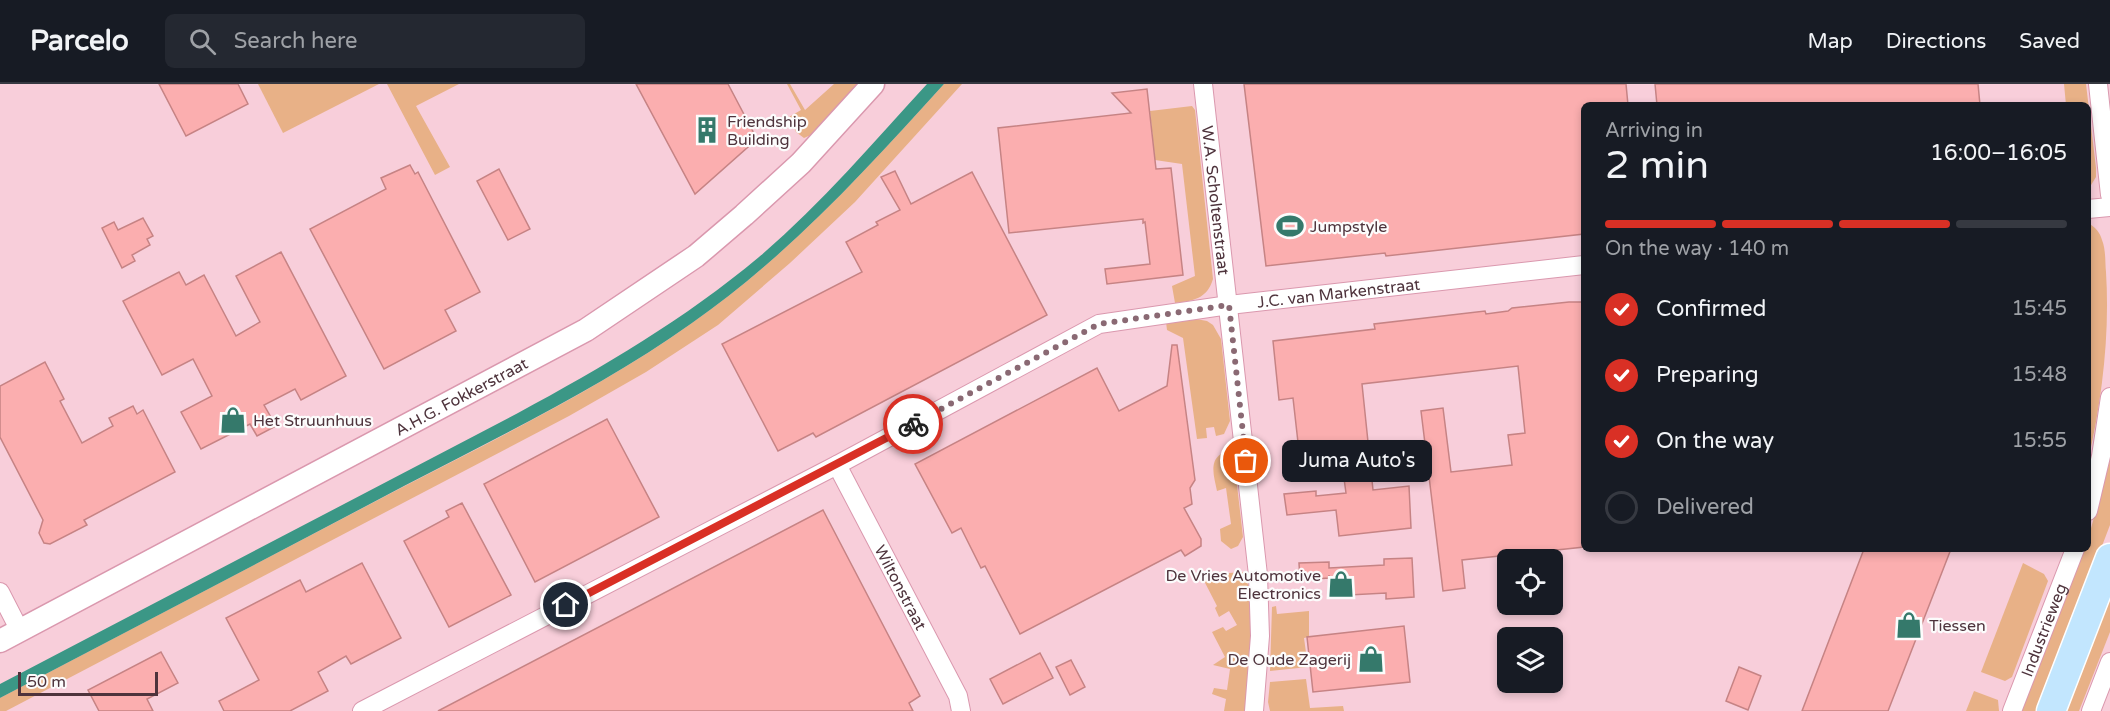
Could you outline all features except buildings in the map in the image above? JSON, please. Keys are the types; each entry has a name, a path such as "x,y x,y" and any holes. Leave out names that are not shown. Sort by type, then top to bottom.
{"main road":[{"path":"2051,711 2110,558"}],"street":[{"name":"A.H.G. Fokkerstraat","path":"0,641 596,324 696,255 744,215 801,163 873,84"},
{"name":"W.A. Scholtenstraat","path":"1203,84 1229,305 1260,606 1259,663 1254,711"},
{"path":"2098,84 2110,195"},
{"path":"2091,209 2110,207"},
{"name":"J.C. van Markenstraat","path":"371,709 837,465 1099,324 1229,305 1581,266"},
{"path":"2091,498 2110,397"},
{"name":"Wiltonstraat","path":"837,465 958,696 961,711"},
{"name":"Industrieweg","path":"2012,711 2074,552"},
{"path":"0,592 21,631"},
{"path":"2091,711 2110,662"}],"shaded area":[{"path":"258,84 379,84 283,133"},
{"path":"387,84 459,84 416,106 450,167 435,175"},
{"path":"787,84 790,84 805,110 834,84 859,84 811,135 804,138 796,132 789,117 801,110"},
{"path":"927,84 944,84 825,211 727,297 658,346 551,409 0,698 0,684 518,413 643,341 731,280 782,237 846,173"},
{"path":"944,84 962,84 855,202 790,263 718,325 646,372 569,416 6,711 0,711 0,698 549,411 657,347 727,297 793,241 855,180"},
{"path":"2064,84 2086,84 2088,102 2066,102"},
{"path":"1192,106 1195,110 1213,279 1203,295 1193,300 1175,303 1172,286 1195,276 1182,164 1155,160 1150,111"},
{"path":"2091,126 2096,168 2096,177 2091,185"},
{"path":"2091,225 2099,232 2103,244 2107,296 2104,367 2091,446"},
{"path":"1196,319 1213,325 1221,339 1230,421 1224,434 1216,436 1214,427 1206,428 1207,438 1197,439 1183,338 1167,330 1166,322"},
{"path":"1224,452 1229,453 1234,459 1243,537 1238,546 1231,549 1221,541 1220,529 1231,524 1226,488 1217,491 1214,474 1216,459"},
{"path":"2110,460 2110,525 2039,711 2022,711 2083,552 2091,552 2091,528"},
{"path":"2023,563 2044,574 2048,581 2012,677 2005,681 1981,672"},
{"path":"1243,572 1250,598 1251,617 1245,711 1224,711 1226,699 1212,694 1214,688 1227,690 1230,669 1213,665 1225,657 1212,632 1223,627 1226,631 1237,625 1229,611 1219,617 1215,608 1217,606 1201,575"},
{"path":"2110,591 2110,632 2079,711 2066,711"},
{"path":"1276,606 1277,614 1309,611 1309,637 1304,638 1308,667 1270,671 1272,607"},
{"path":"1306,679 1310,708 1343,706 1344,711 1270,711 1268,702 1270,682"},
{"path":"1974,691 1998,700 1999,711 1966,711"}],"way so far":[{"path":"913,424 1099,324 1229,305 1246,461"}],"place":[{"name":"Friendship Building","path":"707,130"},
{"name":"Jumpstyle","path":"1290,226"},
{"name":"Het Struunhuus","path":"233,420"},
{"name":"Juma Auto's","path":"1246,461"},
{"name":"De Vries Automotive Electronics","path":"1341,584"},
{"name":"Tiessen","path":"1909,625"},
{"name":"De Oude Zagerij","path":"1371,659"}],"route":[{"path":"566,605 913,424"}]}
